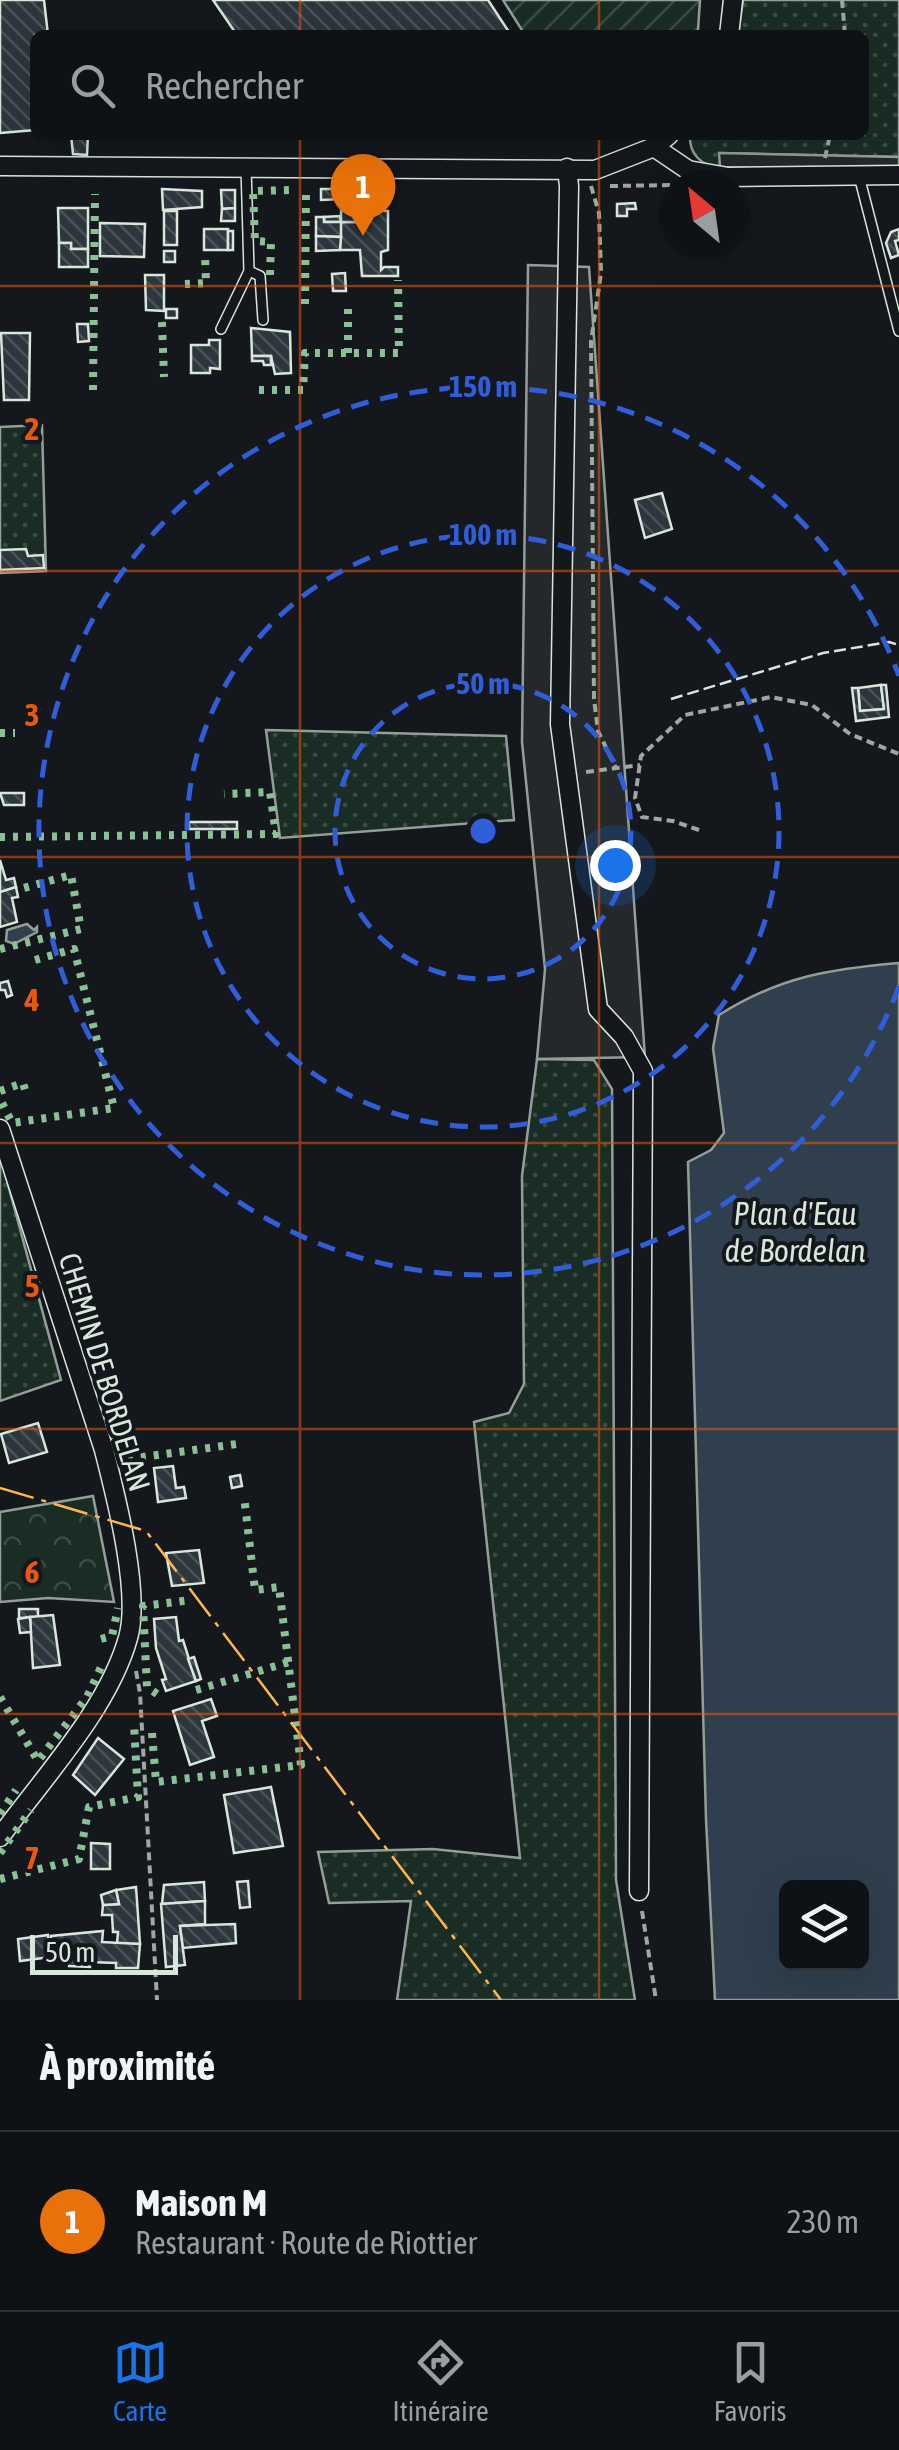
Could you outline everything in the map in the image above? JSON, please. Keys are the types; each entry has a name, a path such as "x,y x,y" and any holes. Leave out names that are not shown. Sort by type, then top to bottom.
{"street":[{"path":"730,30 733,0"},
{"path":"0,166 594,170 661,141 688,170 728,176 899,175"},
{"path":"566,168 569,186 560,724 598,1009 624,1037 643,1071 639,1891"},
{"name":"CHEMIN DE BORDELAN","path":"0,1128 116,1497 132,1602 129,1637 109,1684 0,1837"}],"lane":[{"path":"222,330 249,270 246,167"},
{"path":"859,176 899,331"},
{"path":"249,270 260,276 264,320"}],"path":[{"path":"842,0 844,30"},
{"path":"591,186 599,213 601,273 591,342 594,699 598,731 616,768"},
{"path":"698,830 673,821 642,817 635,798 641,756 685,714 771,697 812,705 850,734 899,754"},
{"path":"566,775 640,765"},
{"path":"129,1637 140,1693 157,2000"},
{"path":"639,1891 656,2000"}],"green space":[{"path":"503,0 700,0 698,30 522,30"},
{"path":"743,0 899,0 899,157 720,153 720,167 698,158 691,140 869,140 869,30 739,30"},
{"path":"42,425 46,571 0,573 0,427"},
{"path":"266,730 506,736 514,820 280,838"},
{"path":"537,1059 594,1060 612,1089 616,1880 635,2000 397,2000 411,1901 329,1903 318,1852 433,1849 520,1858 474,1422 509,1413 524,1384 522,1176"},
{"path":"0,1155 61,1380 0,1401"},
{"path":"93,1496 114,1602 48,1598 0,1602 0,1512"}],"shaded area":[{"path":"719,153 899,157 899,169 720,167"},
{"path":"528,265 589,267 645,1057 537,1059 545,969 522,742"}],"water":[{"path":"27,924 34,930 37,927 37,932 14,944 6,941 7,930"},
{"name":"Plan d'Eau de Bordelan","path":"899,963 899,2000 715,2000 706,1819 688,1162 711,1150 724,1133 713,1048 719,1015 784,983 827,972"}],"building":[{"path":"0,0 44,0 47,30 30,30 30,130 0,133"},
{"path":"213,0 488,0 508,30 234,30"},
{"path":"72,140 88,140 87,155 73,154"},
{"path":"162,189 202,191 202,207 163,210"},
{"path":"321,189 343,189 343,199 321,200"},
{"path":"221,190 235,190 235,208 222,209"},
{"path":"635,203 636,209 627,209 627,216 617,216 617,204"},
{"path":"58,208 88,208 88,249 71,249 71,243 59,243"},
{"path":"235,208 235,221 221,221 222,209"},
{"path":"366,210 388,211 388,250 381,252 381,270 398,267 398,276 362,276 360,250 340,250 341,222 364,222"},
{"path":"366,210 364,222 341,222 341,211"},
{"path":"164,211 177,211 177,245 164,245"},
{"path":"340,216 341,222 324,222 324,217"},
{"path":"316,217 324,217 324,222 341,222 341,237 316,236"},
{"path":"100,223 145,224 144,257 100,256"},
{"path":"204,229 228,229 228,250 204,250"},
{"path":"899,229 899,240 895,241 899,255 891,258 886,243 891,232"},
{"path":"228,231 233,231 233,250 228,250"},
{"path":"316,236 341,237 340,250 316,251"},
{"path":"59,243 71,243 71,249 88,249 88,267 59,267"},
{"path":"164,251 175,251 175,262 164,262"},
{"path":"345,273 346,291 333,291 332,274"},
{"path":"145,275 164,275 164,311 146,310"},
{"path":"166,309 177,309 177,318 166,318"},
{"path":"77,324 88,324 89,341 78,342"},
{"path":"251,328 290,332 291,373 275,374 271,356 252,356"},
{"path":"1,333 30,333 29,400 4,400"},
{"path":"209,340 220,340 220,369 191,373 191,345 209,345"},
{"path":"252,356 271,356 271,365 252,361"},
{"path":"662,493 672,529 645,538 635,500"},
{"path":"26,549 28,556 43,555 44,568 0,570 0,550"},
{"path":"881,685 884,709 860,711 858,688"},
{"path":"881,685 886,685 889,717 856,721 852,688 858,688 860,711 884,709"},
{"path":"0,793 24,793 24,805 4,805"},
{"path":"189,822 237,822 237,829 189,829"},
{"path":"0,860 6,880 14,878 16,887 0,892"},
{"path":"16,887 18,897 12,898 17,922 0,927 0,892"},
{"path":"8,981 12,995 7,997 5,990 0,990 0,983"},
{"path":"38,1423 47,1452 9,1463 1,1434"},
{"path":"125,1435 128,1454 115,1457 110,1440"},
{"path":"173,1466 176,1488 184,1487 186,1498 158,1502 154,1468"},
{"path":"240,1475 242,1486 232,1488 230,1477"},
{"path":"199,1550 204,1583 172,1586 166,1553"},
{"path":"19,1609 38,1609 38,1617 19,1618"},
{"path":"53,1615 60,1665 33,1668 30,1617"},
{"path":"30,1617 31,1632 20,1633 18,1619"},
{"path":"176,1617 179,1641 183,1640 196,1681 166,1691 154,1619"},
{"path":"194,1657 201,1679 196,1681 188,1659"},
{"path":"211,1699 217,1716 202,1721 214,1757 190,1765 173,1711"},
{"path":"98,1738 124,1759 95,1795 73,1775"},
{"path":"271,1787 283,1846 234,1853 224,1795"},
{"path":"91,1843 110,1844 110,1869 91,1869"},
{"path":"248,1881 250,1907 240,1908 237,1882"},
{"path":"204,1882 205,1901 162,1904 164,1885"},
{"path":"136,1887 140,1944 117,1944 118,1932 113,1932 112,1915 102,1915 103,1905 119,1904 116,1890"},
{"path":"116,1890 119,1904 103,1905 101,1895"},
{"path":"205,1901 205,1924 180,1926 185,1965 166,1967 161,1904"},
{"path":"235,1924 236,1943 183,1948 180,1926"},
{"path":"103,1931 102,1942 140,1944 138,1968 90,1962 90,1967 69,1966 68,1948 51,1948 51,1936"},
{"path":"48,1935 51,1957 20,1961 18,1939"}],"hedge":[{"path":"270,275 271,242 255,241 253,191 292,190"},
{"path":"305,304 306,192"},
{"path":"93,390 95,194"},
{"path":"185,284 206,283 205,254"},
{"path":"259,390 303,390 305,353 399,353 398,280"},
{"path":"348,308 348,353"},
{"path":"162,322 164,377"},
{"path":"0,733 15,733"},
{"path":"0,837 276,834 270,792 224,794"},
{"path":"0,949 81,929 71,875 20,889"},
{"path":"2,1103 12,1123 114,1108 74,949 35,960"},
{"path":"0,1091 23,1083 27,1096"},
{"path":"127,1478 121,1460 237,1444"},
{"path":"152,1733 156,1782 301,1765 279,1587 255,1590 244,1496"},
{"path":"157,1694 147,1687 143,1606 191,1600"},
{"path":"101,1639 112,1636 118,1608"},
{"path":"196,1690 289,1662"},
{"path":"0,1697 38,1761 87,1697 102,1665"},
{"path":"0,1879 79,1859 89,1807 138,1797 134,1724"},
{"path":"0,1814 16,1790"},
{"path":"0,1853 31,1810"}],"fence":[{"path":"671,699 823,653 889,642 899,645"}],"power":[{"path":"0,1488 146,1531 501,2000"}],"place":[{"name":"Maison M","path":"363,236"}]}
